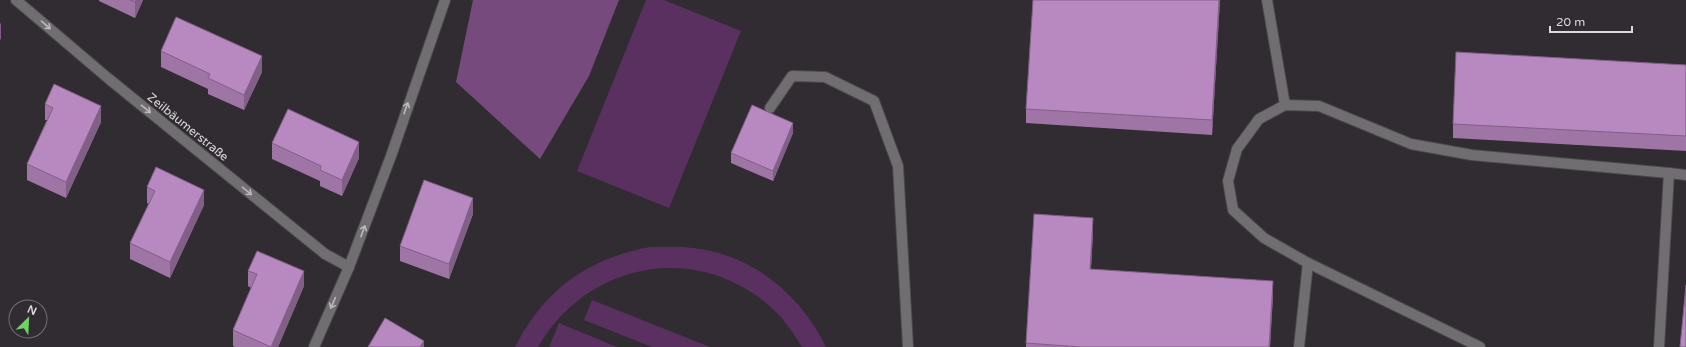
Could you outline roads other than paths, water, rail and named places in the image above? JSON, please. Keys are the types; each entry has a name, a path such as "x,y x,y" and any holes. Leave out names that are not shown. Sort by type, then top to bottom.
{"street":[{"name":"Zeilbäumerstraße","path":"16,0 109,79 325,254 349,267"},
{"path":"314,347 349,267 391,156 445,0"},
{"path":"1267,0 1285,105"},
{"path":"770,108 792,76 825,77 874,101 898,166 908,347"},
{"path":"1480,347 1308,263 1264,238 1233,210 1228,181 1237,150 1260,120 1285,105 1319,106 1411,144 1472,155 1686,175"},
{"path":"1659,347 1669,173"},
{"path":"1299,347 1308,263"}]}
